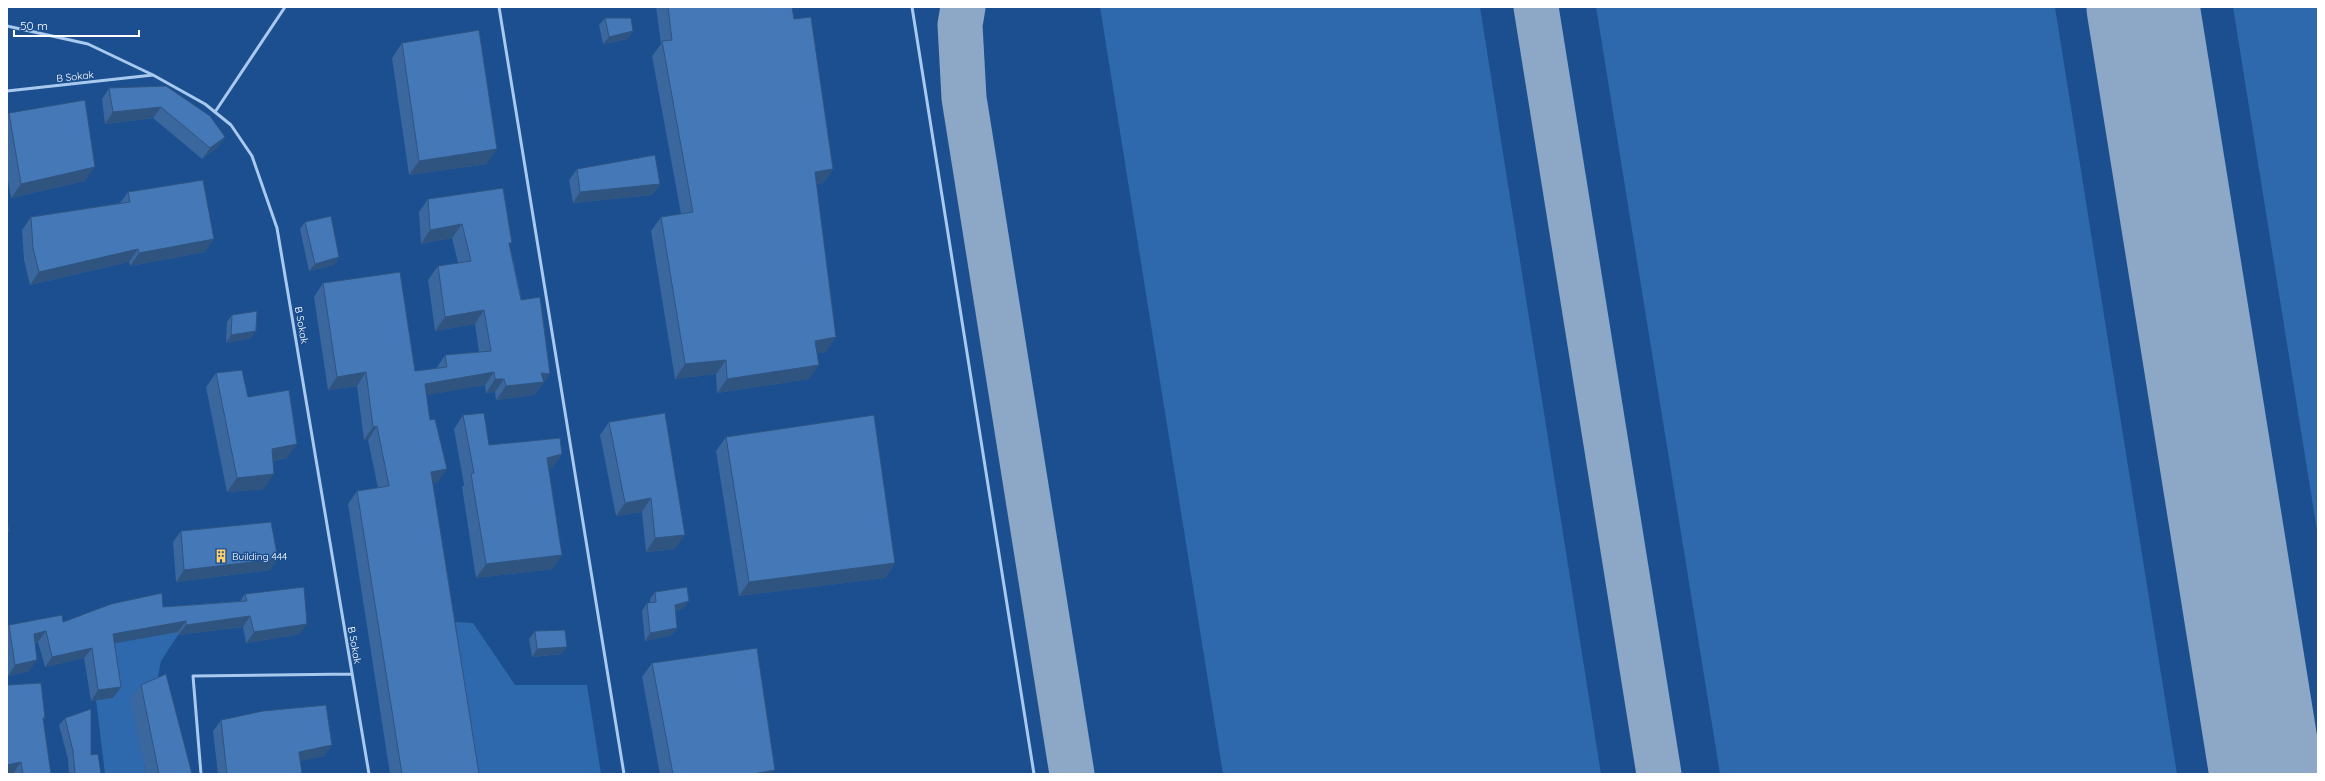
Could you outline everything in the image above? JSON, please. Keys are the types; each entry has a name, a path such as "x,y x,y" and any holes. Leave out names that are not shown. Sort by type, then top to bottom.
{"lane":[{"path":"215,112 285,7"},
{"path":"500,7 624,774"},
{"path":"912,7 1034,774"},
{"path":"7,26 88,44 153,75"},
{"name":"B Sokak","path":"7,91 153,75 205,104 231,125 252,156 277,228 369,774"},
{"path":"201,774 193,676 352,674"}],"shaded area":[{"path":"1100,7 1480,7 1601,774 1223,774"},
{"path":"1596,7 2055,7 2177,774 1720,774"},
{"path":"2233,7 2318,7 2318,537"},
{"path":"178,616 178,635 161,661 156,688 131,700 146,774 105,774 96,700 113,697 106,645"},
{"path":"454,622 473,623 515,685 587,685 601,774 479,774"}],"building":[{"path":"668,7 792,7 794,19 811,17 833,169 815,172 836,337 815,341 819,365 727,379 726,360 685,364 661,217 693,212 662,41 672,40"},
{"path":"605,18 631,18 633,31 609,37"},
{"path":"479,30 497,149 419,161 402,43"},
{"path":"166,86 210,116 225,137 210,148 161,107 113,112 109,88"},
{"path":"85,100 95,167 21,184 9,113"},
{"path":"655,155 660,184 580,192 577,169"},
{"path":"203,180 214,239 139,253 138,249 39,272 33,248 31,217 130,202 128,192"},
{"path":"503,188 512,243 509,243 521,300 540,297 550,374 541,373 544,382 506,386 504,379 495,379 494,372 425,384 430,420 435,419 447,469 431,472 479,774 402,774 357,491 389,486 377,426 373,427 366,372 337,377 323,283 400,272 415,371 447,367 445,355 491,351 484,310 445,317 438,266 471,261 462,224 430,230 428,199"},
{"path":"331,216 339,257 315,264 305,222"},
{"path":"257,311 256,331 231,335 232,315"},
{"path":"242,370 248,397 289,390 297,444 272,449 274,474 237,478 216,373"},
{"path":"484,413 489,445 560,438 562,454 547,458 562,555 486,564 471,474 474,473 463,415"},
{"path":"665,413 685,535 655,538 651,498 625,503 609,422"},
{"path":"874,415 895,563 749,582 726,437"},
{"path":"7,519 9,531 7,532"},
{"name":"Building 444","path":"271,522 278,559 184,570 181,531"},
{"path":"304,587 307,624 254,632 250,616 186,625 186,621 113,634 121,687 98,690 92,648 52,657 46,631 34,634 37,660 15,665 9,625 62,615 63,622 111,604 162,593 163,607 247,601 245,594"},
{"path":"687,587 689,601 675,605 677,628 650,633 647,603 656,602 655,592"},
{"path":"565,630 567,647 537,649 535,631"},
{"path":"757,648 775,770 753,774 673,774 652,663"},
{"path":"166,674 192,774 159,774 141,685"},
{"path":"41,683 45,718 43,718 51,774 23,774 21,762 7,765 7,685"},
{"path":"326,705 332,745 299,752 302,774 227,774 221,720 263,711"},
{"path":"91,709 91,755 98,754 101,774 75,774 73,751 65,718"}],"taxiway":[{"path":"963,7 960,25 964,98 1072,774"},
{"path":"1536,7 1659,774"}],"runway":[{"path":"2143,7 2266,774"}],"place":[{"name":"Building 444","path":"221,556"}]}
